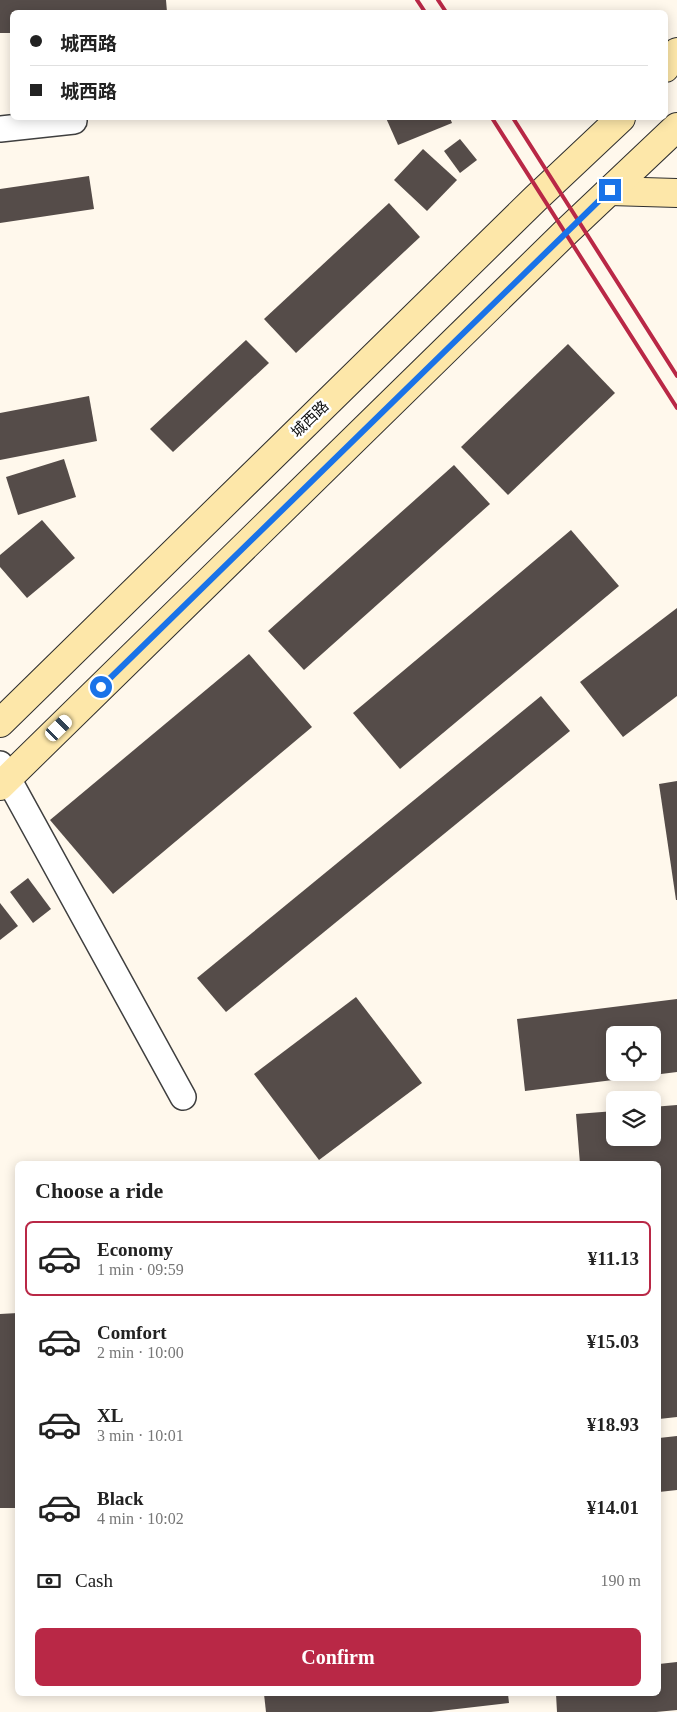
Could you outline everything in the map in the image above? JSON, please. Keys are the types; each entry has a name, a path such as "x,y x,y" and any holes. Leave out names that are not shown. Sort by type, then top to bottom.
{"main road":[{"path":"668,64 677,52"},
{"name":"城西路","path":"0,723 535,199 619,120"},
{"path":"3,776 677,127"},
{"path":"610,190 677,193"}],"street":[{"path":"0,128 74,122"},
{"path":"3,776 183,1097"}],"building":[{"path":"0,0 166,0 167,10 10,10 10,33 0,33"},
{"path":"387,120 451,120 452,123 398,145"},
{"path":"460,139 477,160 460,173 444,151"},
{"path":"423,149 457,180 427,211 394,180"},
{"path":"89,176 94,209 0,223 0,189"},
{"path":"389,203 420,237 296,353 264,319"},
{"path":"246,340 269,363 173,452 150,429"},
{"path":"568,344 615,393 508,495 461,447"},
{"path":"89,396 97,441 0,460 0,413"},
{"path":"64,459 76,497 18,515 6,477"},
{"path":"454,465 490,504 304,670 268,631"},
{"path":"42,520 75,558 27,598 0,567 0,555"},
{"path":"571,530 619,586 400,769 353,713"},
{"path":"677,608 677,696 623,737 580,682"},
{"path":"249,654 312,727 113,894 50,820"},
{"path":"541,696 570,731 226,1012 197,978"},
{"path":"677,781 677,900 676,900 659,784"},
{"path":"28,878 51,909 33,923 10,892"},
{"path":"0,903 18,926 0,940"},
{"path":"356,997 422,1083 319,1160 254,1074"},
{"path":"677,999 677,1072 661,1074 661,1026 606,1026 606,1081 525,1091 517,1019"},
{"path":"677,1105 677,1417 661,1419 661,1161 580,1161 576,1114 606,1112 606,1146 661,1146 661,1106"},
{"path":"15,1313 15,1508 0,1508 0,1314"},
{"path":"677,1436 677,1490 661,1492 661,1438"},
{"path":"677,1662 677,1710 656,1712 557,1712 556,1696 661,1696 661,1664"},
{"path":"264,1696 508,1696 509,1703 431,1712 266,1712"}],"railway":[{"path":"417,0 424,10"},
{"path":"438,0 445,10"},
{"path":"493,120 677,408"},
{"path":"514,120 677,376"}],"route":[{"path":"101,687 610,190"}]}
